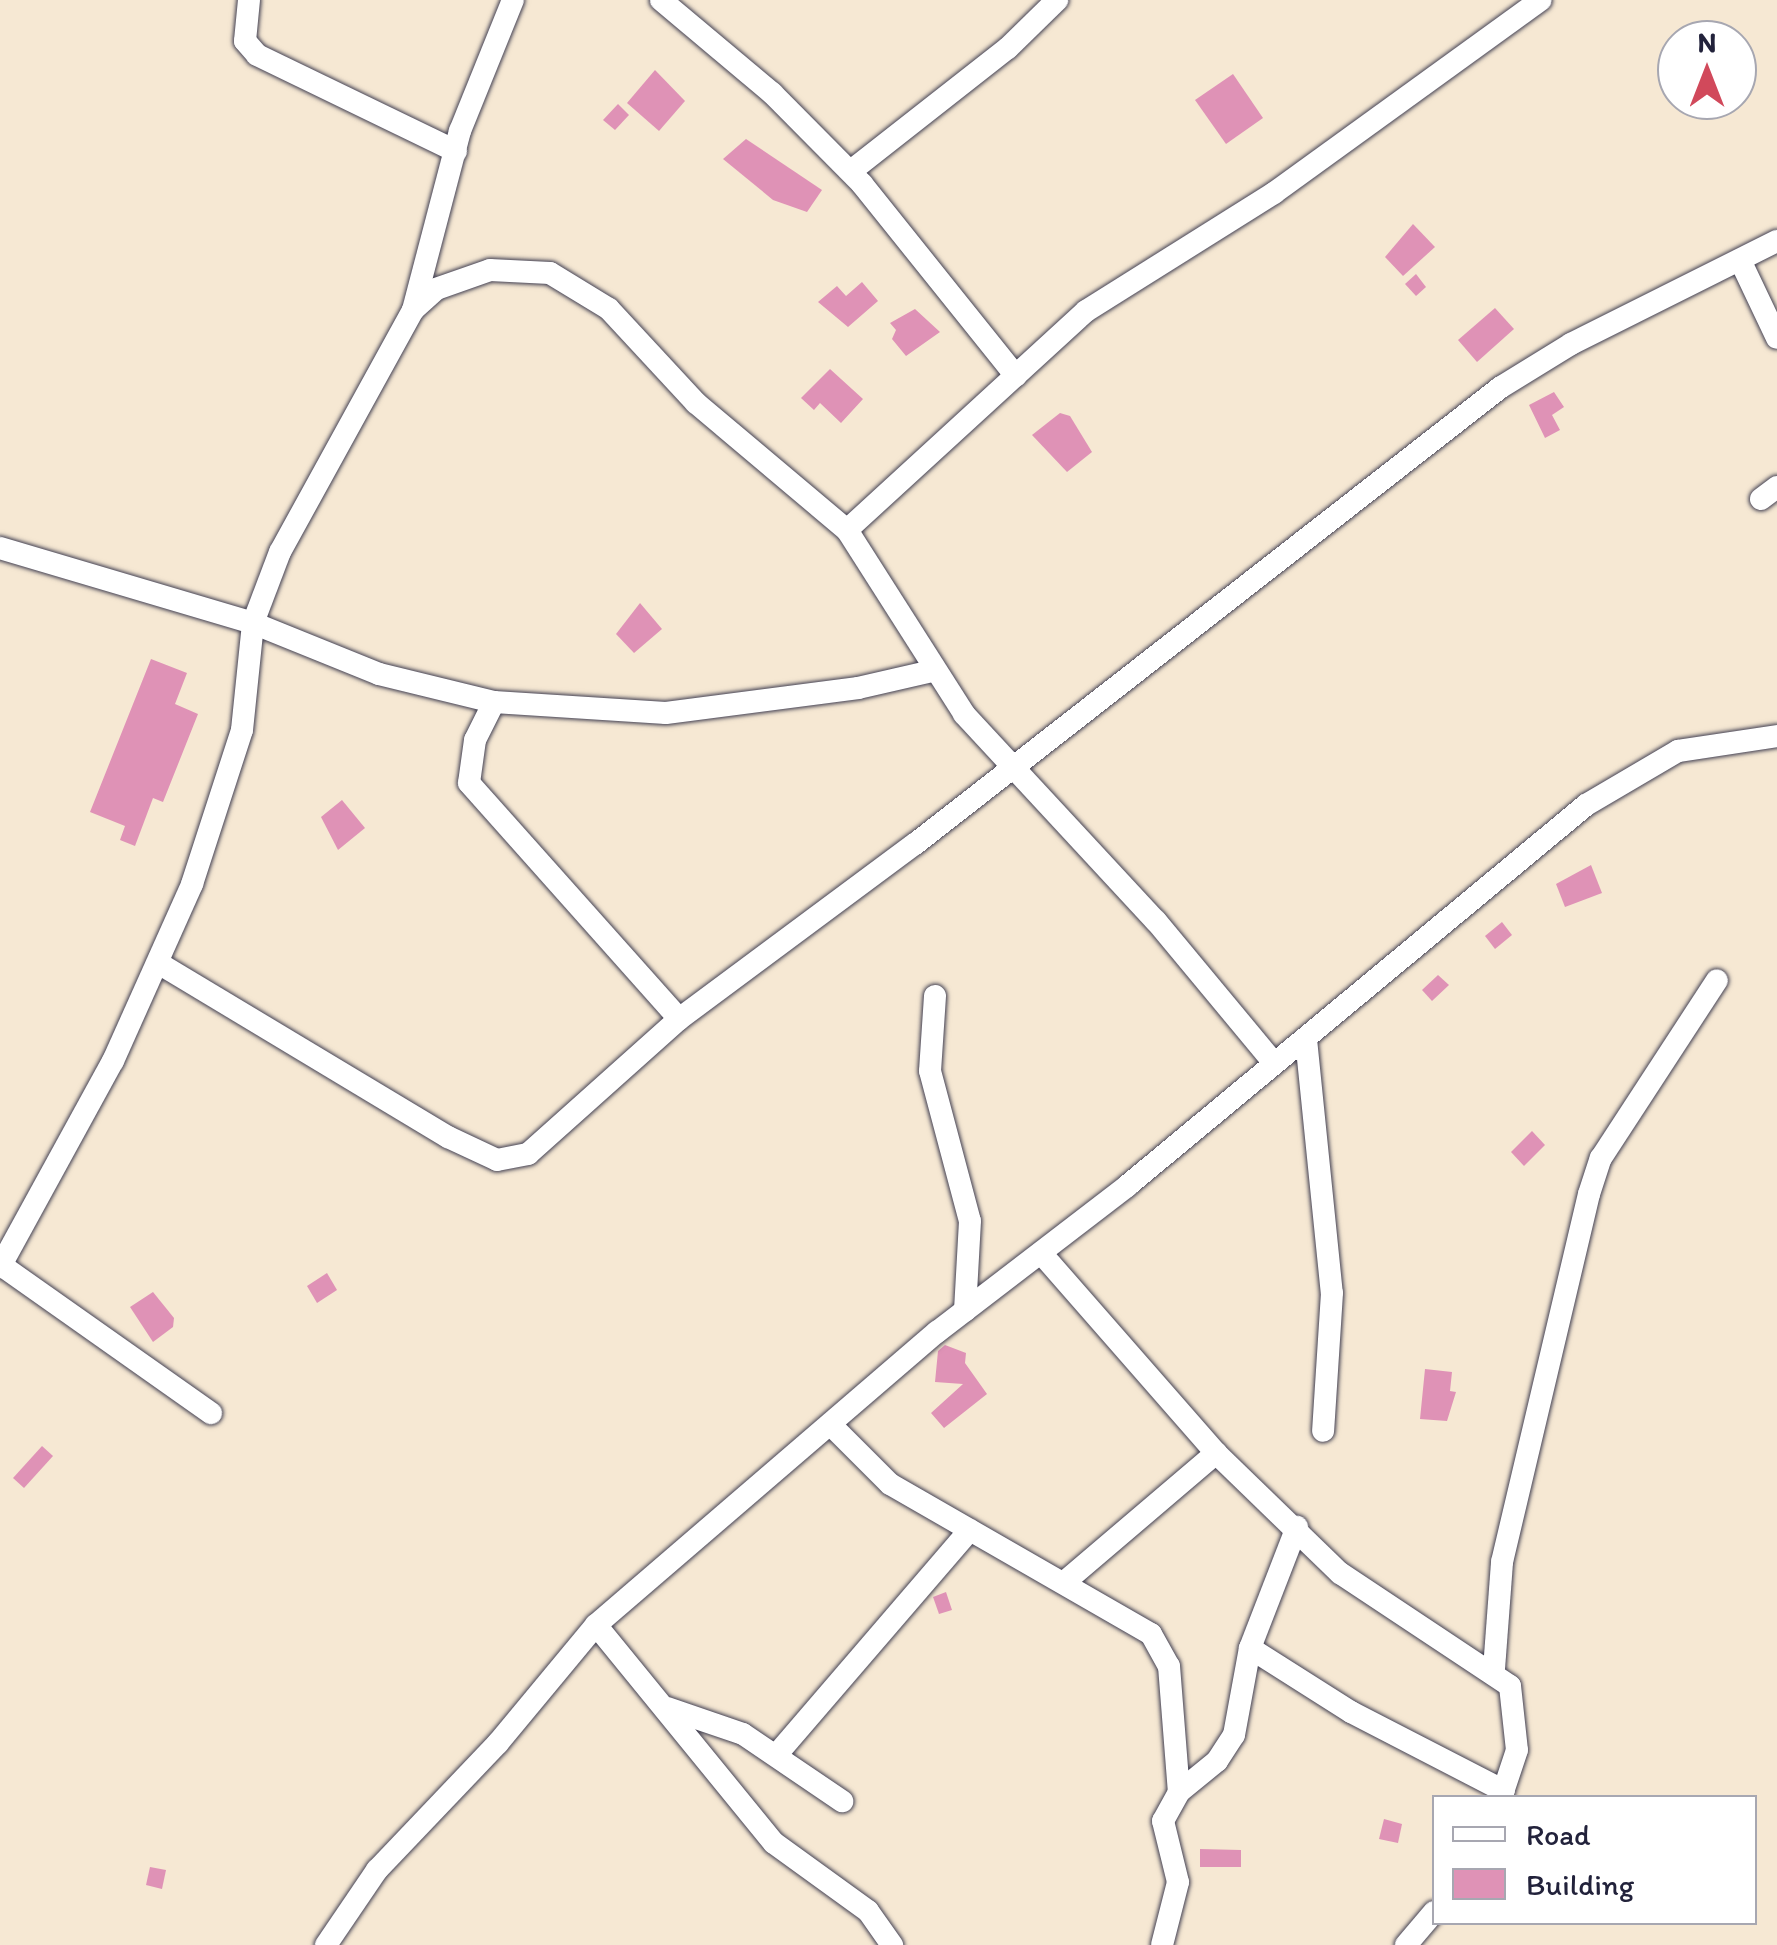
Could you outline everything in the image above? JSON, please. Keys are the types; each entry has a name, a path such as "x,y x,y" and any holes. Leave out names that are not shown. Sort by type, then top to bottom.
{"street":[{"path":"249,0 246,41 257,55 456,151"},
{"path":"211,1413 1,1266 160,964 234,762 251,680 253,622 321,470 413,310 456,151 512,0"},
{"path":"661,0 772,92 850,171 926,256 1016,376"},
{"path":"850,171 1008,48 1057,0"},
{"path":"847,530 1110,294 1288,184 1541,0"},
{"path":"160,964 497,1160 528,1154 678,1018 1501,387 1571,344 1777,241"},
{"path":"1740,260 1777,338"},
{"path":"413,310 436,289 490,270 550,273 578,286 610,309 696,403 847,530 932,671 1012,765 1156,920 1274,1063"},
{"path":"0,548 253,622 379,674 494,702 666,713 858,688 932,671"},
{"path":"494,702 475,740 469,783 678,1018"},
{"path":"326,1945 378,1870 476,1767 596,1625 965,1311 1306,1040 1586,805 1635,772 1678,751 1777,736"},
{"path":"1494,1669 1502,1562 1589,1194 1601,1158 1717,980"},
{"path":"934,996 930,1071 970,1220 965,1311"},
{"path":"1306,1040 1332,1292 1323,1431"},
{"path":"1040,1253 1216,1453 1376,1601 1494,1669 1517,1704 1517,1750 1503,1794 1350,1712 1250,1648"},
{"path":"831,1425 890,1484 1133,1618 1162,1648 1172,1687 1179,1792"},
{"path":"1066,1580 1216,1453"},
{"path":"1162,1945 1178,1882 1163,1821 1179,1792 1217,1761 1234,1735 1250,1648 1297,1527"},
{"path":"778,1753 970,1530"},
{"path":"596,1625 774,1843 868,1911 892,1945"},
{"path":"663,1707 743,1734 778,1753 842,1801"},
{"path":"1406,1945 1432,1914"}],"building":[{"path":"655,70 685,101 659,131 627,103"},
{"path":"1233,74 1263,118 1226,144 1195,100"},
{"path":"618,104 629,115 615,130 603,120"},
{"path":"746,139 822,190 807,212 773,200 723,159"},
{"path":"1413,224 1435,247 1403,276 1385,257"},
{"path":"1416,274 1426,287 1416,296 1405,284"},
{"path":"862,282 878,301 848,327 818,302 837,286 846,296"},
{"path":"1495,308 1514,329 1477,362 1458,340"},
{"path":"915,309 940,332 906,356 892,339 896,330 890,323"},
{"path":"830,369 863,399 841,423 820,403 814,410 801,398"},
{"path":"1554,392 1564,407 1552,415 1560,430 1545,438 1529,405"},
{"path":"1060,413 1070,416 1092,452 1067,472 1032,435"},
{"path":"640,603 662,629 634,653 616,634"},
{"path":"151,659 187,673 175,704 198,714 163,802 153,798 135,846 120,840 125,826 90,812"},
{"path":"342,800 365,828 338,850 321,817"},
{"path":"1591,865 1602,893 1565,907 1556,884"},
{"path":"1502,922 1512,935 1495,949 1485,936"},
{"path":"1438,975 1449,985 1432,1001 1422,990"},
{"path":"1532,1131 1545,1145 1524,1166 1511,1152"},
{"path":"327,1273 337,1290 317,1303 307,1286"},
{"path":"153,1292 174,1318 173,1327 153,1342 130,1307"},
{"path":"945,1345 966,1353 965,1363 987,1394 944,1428 931,1413 963,1384 935,1382 938,1351"},
{"path":"1425,1369 1452,1372 1450,1391 1456,1392 1447,1421 1420,1419"},
{"path":"42,1446 53,1456 24,1488 13,1478"},
{"path":"946,1592 952,1610 939,1614 933,1597"},
{"path":"1384,1819 1402,1824 1398,1843 1379,1839"},
{"path":"1200,1849 1241,1850 1241,1867 1200,1867"},
{"path":"150,1867 166,1870 162,1889 146,1885"}]}
